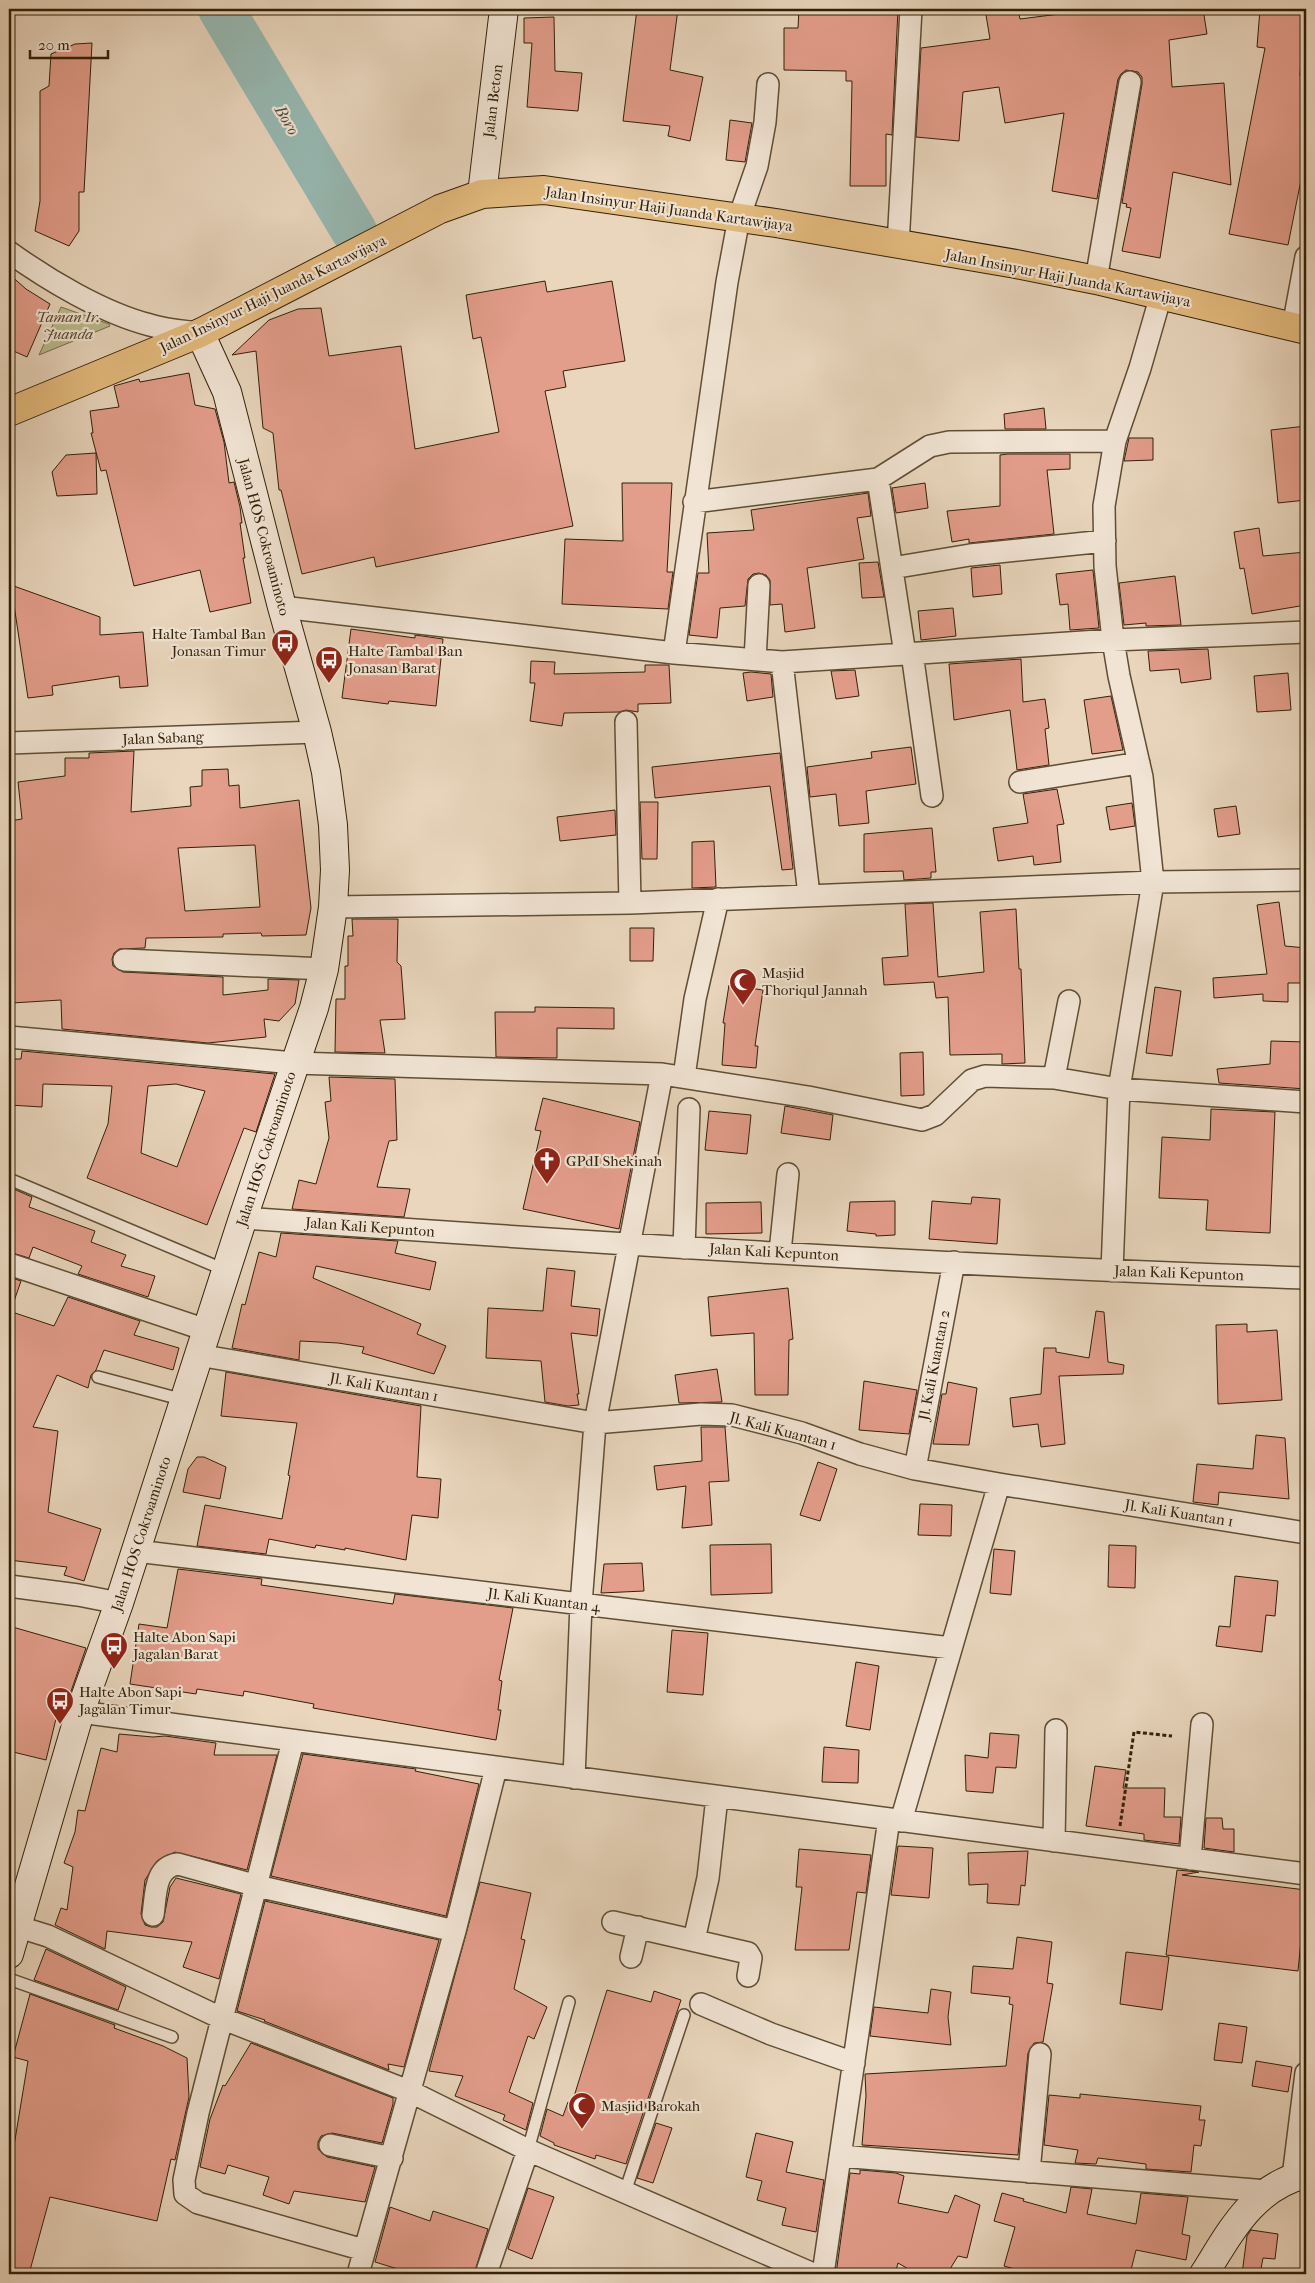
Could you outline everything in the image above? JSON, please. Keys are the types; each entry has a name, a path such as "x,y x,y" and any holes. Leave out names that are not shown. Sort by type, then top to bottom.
{"main road":[{"name":"Jalan Beton","path":"482,194 504,9"},
{"name":"Jalan Insinyur Haji Juanda Kartawijaya","path":"9,412 200,333 440,209 482,194 544,190 739,218 1016,264 1096,280 1300,328"},
{"name":"Jalan HOS Cokroaminoto","path":"9,1954 80,1712 119,1603 225,1270 314,1008 324,969 333,907 335,870 333,825 326,772 317,732 282,607 227,392 200,333"},
{"path":"1204,2274 1243,2214 1267,2191 1300,2175"}],"street":[{"path":"898,245 911,9"},
{"path":"1096,280 1130,82"},
{"path":"674,653 694,502 731,257 739,218 757,166 766,122 768,84"},
{"path":"9,252 78,295 134,320 161,328 200,333"},
{"path":"1300,328 1306,257"},
{"path":"1112,1271 1119,1089 1153,882 1139,763 1119,676 1113,640 1104,506 1115,441 1140,368 1161,295"},
{"path":"694,502 878,479 930,446 949,442 1115,441"},
{"path":"878,479 932,796"},
{"path":"892,568 970,555 1105,540"},
{"path":"755,660 759,585"},
{"path":"282,607 674,653 782,662 1113,640 1306,632"},
{"path":"782,662 809,894"},
{"path":"626,722 630,903"},
{"name":"Jalan Sabang","path":"9,743 317,732"},
{"path":"1020,782 1139,763"},
{"path":"333,907 630,903 809,894 1153,882 1306,880"},
{"path":"684,1077 695,999 718,899"},
{"path":"124,960 324,969"},
{"path":"1054,1078 1069,1001"},
{"path":"9,1038 294,1063 662,1074 808,1098 922,1120 935,1115 972,1080 985,1076 1054,1078 1119,1089 1306,1102"},
{"path":"574,1778 582,1604 595,1424 662,1074"},
{"path":"684,1248 689,1109"},
{"path":"780,1252 788,1174"},
{"name":"Jalan Kali Kepunton","path":"243,1218 628,1245 1112,1271 1306,1278"},
{"name":"Jl. Kali Kuantan 2","path":"915,1469 954,1262"},
{"name":"Jl. Kali Kuantan 1","path":"9,1264 202,1342 595,1424 701,1414 732,1415 802,1433 860,1454 915,1469 1306,1533"},
{"path":"823,2274 854,2063 895,1820 951,1648 999,1484"},
{"name":"Jl. Kali Kuantan 4","path":"136,1551 951,1648"},
{"path":"9,1586 78,1594 119,1603"},
{"path":"80,1712 1306,1874"},
{"path":"1190,1859 1202,1724"},
{"path":"1054,1841 1056,1730"},
{"path":"293,1741 257,1886 221,2018 184,2180 185,2194 198,2202 364,2250"},
{"path":"358,2274 455,1931 496,1768"},
{"path":"694,1940 706,1892 717,1797"},
{"path":"153,1914 160,1872 167,1865 178,1864 257,1886 455,1931"},
{"path":"613,1922 748,1953 751,1958 748,1976"},
{"path":"16,1926 48,1936 221,2018 411,2092 528,2150 813,2274"},
{"path":"631,1957 638,1928"},
{"path":"692,2009 854,2063"},
{"path":"1028,2172 1040,2054"},
{"path":"1300,2175 1306,2073"},
{"path":"330,2146 392,2158"},
{"path":"486,2274 528,2150"},
{"path":"840,2156 1267,2191"}],"lane":[{"path":"9,1179 225,1270"},
{"path":"98,1377 184,1400"},
{"path":"9,1978 172,2037"},
{"path":"528,2150 569,2002"},
{"path":"625,2192 692,2009"}],"path":[{"path":"1117,1849 1134,1732 1172,1736"}],"green space":[{"name":"Taman Ir. Juanda","path":"61,307 109,324 110,326 39,355"}],"building":[{"path":"637,9 678,9 670,70 703,77 690,141 668,136 670,126 623,121"},
{"path":"799,9 898,9 892,135 886,134 886,186 850,186 852,81 846,81 846,71 784,70 784,28 798,28"},
{"path":"985,9 1018,9 1020,19 1099,9 1203,9 1207,34 1169,40 1172,87 1224,83 1231,185 1173,172 1160,258 1122,251 1131,208 1126,207 1127,204 1122,203 1142,84 1142,77 1138,72 1126,70 1118,79 1097,199 1052,191 1064,113 1005,123 999,87 963,92 959,141 916,137 921,48 990,39"},
{"path":"1260,9 1304,9 1300,76 1306,77 1306,155 1288,245 1229,234 1265,48 1257,47"},
{"path":"554,17 555,71 582,73 578,111 527,107 532,43 524,43 524,18"},
{"path":"92,43 84,192 79,192 79,231 69,246 35,231 40,201 40,91 49,86 51,54 75,44"},
{"path":"730,120 752,123 745,162 726,160"},
{"path":"9,274 26,289 50,304 27,357 9,349"},
{"path":"545,281 547,292 612,281 625,361 563,371 566,387 545,391 573,526 376,567 374,557 302,574 281,490 279,490 273,433 263,428 256,351 232,355 269,320 298,309 321,308 329,356 401,346 415,449 499,432 481,337 473,339 466,295"},
{"path":"189,373 195,405 215,409 224,442 229,483 234,482 240,507 242,523 240,523 245,558 243,558 251,603 210,612 200,570 134,586 106,470 101,471 91,433 93,433 90,411 119,407 114,386 139,379 140,382"},
{"path":"1044,408 1046,429 1005,429 1004,414"},
{"path":"1306,426 1306,500 1278,503 1271,430"},
{"path":"1129,438 1153,438 1153,460 1124,461"},
{"path":"96,453 97,494 57,496 52,472 66,455"},
{"path":"1070,454 1070,469 1047,470 1054,534 969,543 969,539 952,542 947,511 1000,506 1000,455"},
{"path":"622,483 672,483 667,572 673,572 668,609 562,604 565,539 623,541"},
{"path":"925,483 928,508 896,513 892,488"},
{"path":"868,493 871,516 857,518 864,559 807,568 815,628 785,632 782,604 770,605 770,580 766,575 759,573 753,574 748,579 745,606 720,608 717,638 689,635 698,573 709,573 707,533 754,530 751,510"},
{"path":"1259,528 1263,556 1306,552 1306,605 1252,614 1244,568 1240,569 1234,532"},
{"path":"878,562 884,597 862,598 859,563"},
{"path":"1000,565 1002,594 973,597 971,568"},
{"path":"1093,570 1099,628 1070,630 1068,604 1060,605 1056,574"},
{"path":"1175,576 1181,625 1146,626 1146,623 1124,625 1119,583"},
{"path":"11,585 100,617 100,635 143,632 148,686 120,688 119,676 52,686 53,695 28,698"},
{"path":"953,608 956,636 921,640 918,611"},
{"path":"351,629 415,638 415,635 443,639 436,706 389,701 388,704 342,698"},
{"path":"1208,649 1211,679 1181,683 1179,669 1150,671 1148,651"},
{"path":"1021,659 1023,702 1045,699 1049,728 1045,729 1049,765 1017,770 1010,710 954,720 949,664"},
{"path":"531,661 555,662 554,674 645,672 645,665 669,665 671,703 638,704 638,712 626,710 619,712 564,713 562,726 530,721 535,683 530,683"},
{"path":"855,670 859,696 836,699 831,671"},
{"path":"743,673 771,674 773,697 747,701"},
{"path":"1288,673 1291,710 1257,712 1254,676"},
{"path":"1111,696 1123,750 1092,754 1084,700"},
{"path":"911,747 916,784 866,791 869,823 839,826 836,794 810,797 807,767 872,758 871,752"},
{"path":"134,751 131,812 191,806 190,787 202,786 202,770 228,769 229,786 239,785 240,808 299,800 311,908 306,935 262,936 261,933 223,934 223,937 146,938 145,948 119,949 114,953 112,959 113,966 123,972 223,977 223,995 268,990 268,979 299,980 295,1004 279,1021 264,1019 266,1037 208,1043 62,1029 61,1000 12,1003 10,965 13,965 11,909 9,910 9,821 22,819 18,782 65,776 65,758 89,758 89,753","holes":["255,845 260,907 185,911 178,848"]},
{"path":"780,753 793,869 782,870 770,786 655,798 652,767"},
{"path":"1057,789 1064,824 1057,825 1061,862 1034,865 1033,856 998,861 993,828 1028,823 1023,794"},
{"path":"640,802 658,802 657,859 642,859"},
{"path":"1132,803 1135,826 1110,830 1106,807"},
{"path":"1236,806 1240,834 1218,837 1214,809"},
{"path":"615,810 616,835 560,841 557,817"},
{"path":"932,828 936,872 931,872 931,878 904,880 903,871 864,872 864,834"},
{"path":"714,841 716,887 692,888 692,842"},
{"path":"1279,902 1285,946 1306,948 1306,983 1288,983 1288,1002 1263,1001 1263,994 1214,998 1213,978 1267,974 1257,905"},
{"path":"933,903 938,977 984,972 980,912 1016,909 1025,1063 1002,1064 1002,1054 950,1055 948,997 936,998 934,982 884,985 882,958 908,956 905,904"},
{"path":"352,919 398,919 397,962 401,966 405,1019 380,1020 385,1053 335,1052 336,999 345,999 345,966 348,966 348,936 353,936"},
{"path":"630,928 654,928 653,961 630,961"},
{"path":"729,985 763,990 755,1046 758,1046 756,1068 722,1065 725,1023 723,1023"},
{"path":"1155,987 1181,991 1172,1056 1146,1053"},
{"path":"535,1007 614,1008 614,1029 557,1028 557,1058 496,1057 495,1012 535,1012"},
{"path":"1271,1041 1306,1042 1306,1089 1219,1083 1217,1069 1270,1064"},
{"path":"22,1051 275,1074 256,1132 244,1128 207,1225 87,1178 108,1124 112,1086 43,1084 42,1107 9,1105 9,1059 21,1059","holes":["176,1084 205,1091 177,1167 141,1153 148,1086"]},
{"path":"923,1052 924,1095 901,1096 900,1053"},
{"path":"329,1077 395,1079 397,1140 389,1141 377,1187 410,1189 404,1217 292,1209 299,1180 316,1184 329,1138 325,1102 331,1101"},
{"path":"543,1098 640,1122 619,1229 523,1209 541,1131 535,1130"},
{"path":"785,1106 833,1115 830,1140 781,1133"},
{"path":"1211,1109 1275,1112 1270,1233 1206,1230 1208,1200 1159,1198 1162,1137 1210,1140"},
{"path":"709,1111 751,1115 747,1154 705,1150"},
{"path":"9,1187 32,1197 29,1207 95,1231 91,1242 126,1255 121,1266 155,1276 148,1297 78,1274 82,1266 33,1247 29,1258 9,1252"},
{"path":"972,1197 1000,1199 997,1244 929,1239 932,1201 971,1204"},
{"path":"895,1201 895,1235 876,1236 876,1234 847,1231 850,1202"},
{"path":"761,1202 762,1233 706,1234 706,1203"},
{"path":"281,1233 398,1241 395,1253 436,1262 430,1290 316,1266 313,1278 421,1324 417,1334 446,1346 434,1374 362,1353 364,1347 338,1343 300,1341 299,1360 232,1348 242,1304 245,1305 259,1252 276,1257"},
{"path":"547,1268 575,1271 571,1306 600,1309 597,1336 571,1333 579,1405 568,1406 545,1402 541,1361 486,1358 488,1308 543,1311"},
{"path":"9,1277 21,1281 12,1307 9,1307"},
{"path":"788,1288 793,1339 789,1340 788,1395 755,1395 754,1333 711,1336 708,1297"},
{"path":"68,1297 140,1321 134,1335 179,1348 173,1370 104,1350 96,1370 91,1375 88,1388 57,1375 33,1427 58,1431 48,1512 101,1529 84,1581 64,1575 67,1567 9,1560 9,1311 54,1326"},
{"path":"1096,1311 1104,1312 1108,1362 1124,1365 1123,1374 1059,1376 1065,1444 1041,1447 1038,1424 1013,1427 1010,1398 1041,1394 1044,1348 1056,1348 1056,1352 1089,1358"},
{"path":"1247,1324 1247,1332 1277,1330 1282,1400 1218,1404 1216,1325"},
{"path":"717,1369 722,1402 679,1403 675,1375"},
{"path":"226,1372 421,1406 417,1477 441,1479 438,1518 412,1515 406,1560 345,1548 345,1550 316,1545 315,1548 269,1539 266,1554 197,1546 205,1505 282,1519 290,1476 288,1475 297,1423 221,1416"},
{"path":"864,1381 917,1390 909,1434 859,1430"},
{"path":"948,1382 977,1388 969,1445 933,1444 942,1394 946,1394"},
{"path":"701,1427 725,1427 729,1481 709,1482 712,1525 682,1528 686,1486 657,1490 654,1466 702,1461"},
{"path":"1256,1435 1285,1438 1289,1499 1219,1492 1218,1505 1193,1502 1197,1464 1253,1469"},
{"path":"197,1457 204,1457 226,1467 220,1499 183,1492 188,1469"},
{"path":"818,1462 837,1469 820,1521 800,1515"},
{"path":"920,1504 952,1505 951,1536 918,1535"},
{"path":"771,1544 772,1593 711,1595 710,1545"},
{"path":"1109,1545 1136,1546 1135,1588 1108,1587"},
{"path":"994,1549 1015,1551 1011,1595 990,1593"},
{"path":"642,1563 644,1591 601,1593 604,1564"},
{"path":"178,1569 262,1579 261,1585 393,1604 395,1594 513,1608 499,1680 502,1681 498,1710 501,1710 496,1740 313,1708 314,1704 244,1691 243,1696 197,1689 196,1694 130,1684 139,1624 167,1628"},
{"path":"1235,1576 1278,1581 1275,1616 1266,1615 1262,1652 1216,1646 1219,1626 1230,1627"},
{"path":"9,1626 86,1648 68,1700 61,1698 46,1760 9,1751"},
{"path":"672,1630 708,1633 703,1695 667,1692"},
{"path":"856,1662 879,1666 870,1730 846,1726"},
{"path":"990,1733 1019,1735 1016,1768 996,1767 993,1793 966,1791 965,1755 988,1758"},
{"path":"119,1734 153,1737 165,1736 216,1743 214,1755 277,1755 247,1870 175,1852 157,1861 145,1880 141,1914 145,1925 151,1927 157,1927 163,1922 170,1887 176,1878 241,1894 219,1979 183,1967 192,1942 107,1931 105,1949 55,1925 61,1908 67,1910 73,1867 64,1863 75,1832 78,1810 85,1811 101,1748 117,1752"},
{"path":"824,1747 859,1750 858,1783 822,1782"},
{"path":"303,1754 416,1769 415,1771 479,1784 446,1916 271,1876"},
{"path":"1095,1766 1126,1770 1123,1788 1165,1788 1164,1817 1181,1817 1179,1844 1144,1840 1144,1834 1086,1826"},
{"path":"1206,1818 1222,1818 1223,1829 1234,1829 1234,1852 1204,1848"},
{"path":"898,1846 933,1848 929,1898 891,1895"},
{"path":"799,1849 871,1855 866,1893 857,1892 849,1950 795,1950 802,1887 796,1887"},
{"path":"1028,1851 1025,1886 1021,1885 1019,1905 987,1903 988,1884 969,1885 968,1853"},
{"path":"1177,1870 1199,1872 1182,1875 1306,1890 1298,1971 1166,1955"},
{"path":"480,1882 531,1893 521,1939 525,1940 514,1989 547,2007 534,2039 528,2036 509,2092 533,2103 526,2130 503,2120 505,2115 455,2096 463,2076 429,2071"},
{"path":"265,1901 439,1940 404,2067 388,2064 389,2070 265,2020 237,2011"},
{"path":"1017,1937 1052,1942 1047,1983 1053,1984 1043,2042 1034,2043 1028,2053 1018,2155 862,2145 866,2096 865,2074 1006,2066 1013,2005 1009,2004 1010,1997 971,1993 973,1966 1013,1969"},
{"path":"46,1949 126,1987 118,2010 34,1980"},
{"path":"1126,1952 1169,1957 1162,2010 1120,2004"},
{"path":"931,1989 951,1992 948,2017 951,2045 870,2036 874,2007 928,2013"},
{"path":"607,1990 651,2002 654,1991 681,2000 626,2164 596,2155 595,2159 554,2145 554,2143 540,2136 547,2109 563,2116 568,2102 572,2103"},
{"path":"30,1994 115,2025 114,2028 163,2046 187,2058 189,2097 175,2160 171,2159 157,2221 50,2197 29,2274 9,2274 9,2176 28,2061 13,2057"},
{"path":"1219,2023 1247,2027 1242,2063 1214,2060"},
{"path":"251,2043 393,2098 382,2143 332,2133 321,2136 318,2142 318,2149 327,2157 375,2167 365,2202 294,2191 289,2204 263,2195 269,2177 228,2165 225,2174 200,2167 210,2119 223,2085 225,2086"},
{"path":"1256,2061 1292,2067 1288,2092 1252,2086"},
{"path":"1080,2094 1201,2106 1199,2120 1205,2120 1201,2146 1194,2145 1191,2172 1146,2169 1146,2164 1098,2158 1096,2164 1075,2163 1078,2150 1044,2145 1049,2095 1080,2098"},
{"path":"656,2123 672,2128 653,2183 637,2178"},
{"path":"756,2133 793,2142 786,2172 824,2180 816,2232 782,2225 786,2208 757,2200 762,2181 746,2177"},
{"path":"860,2170 896,2173 904,2176 898,2203 948,2213 955,2195 980,2205 967,2258 958,2256 947,2274 917,2274 898,2263 895,2274 836,2274 850,2173 860,2174"},
{"path":"1071,2187 1092,2189 1087,2214 1136,2224 1141,2193 1188,2197 1182,2234 1190,2236 1186,2260 1136,2250 1130,2274 1033,2274 1004,2266 1015,2227 994,2221 1002,2193 1066,2213"},
{"path":"528,2188 554,2197 532,2259 508,2249"},
{"path":"390,2207 430,2221 433,2211 488,2229 474,2274 414,2274 375,2262"},
{"path":"1251,2230 1278,2234 1275,2259 1263,2258 1260,2274 1242,2274 1247,2236"}],"waterway":[{"name":"Boro","path":"221,9 354,231"}],"place":[{"name":"Halte Tambal Ban Jonasan Timur","path":"285,667"},
{"name":"Halte Tambal Ban Jonasan Barat","path":"329,684"},
{"name":"Masjid Thoriqul Jannah","path":"743,1006"},
{"name":"GPdI Shekinah","path":"547,1185"},
{"name":"Halte Abon Sapi Jagalan Barat","path":"114,1670"},
{"name":"Halte Abon Sapi Jagalan Timur","path":"60,1725"},
{"name":"Masjid Barokah","path":"582,2130"}]}
